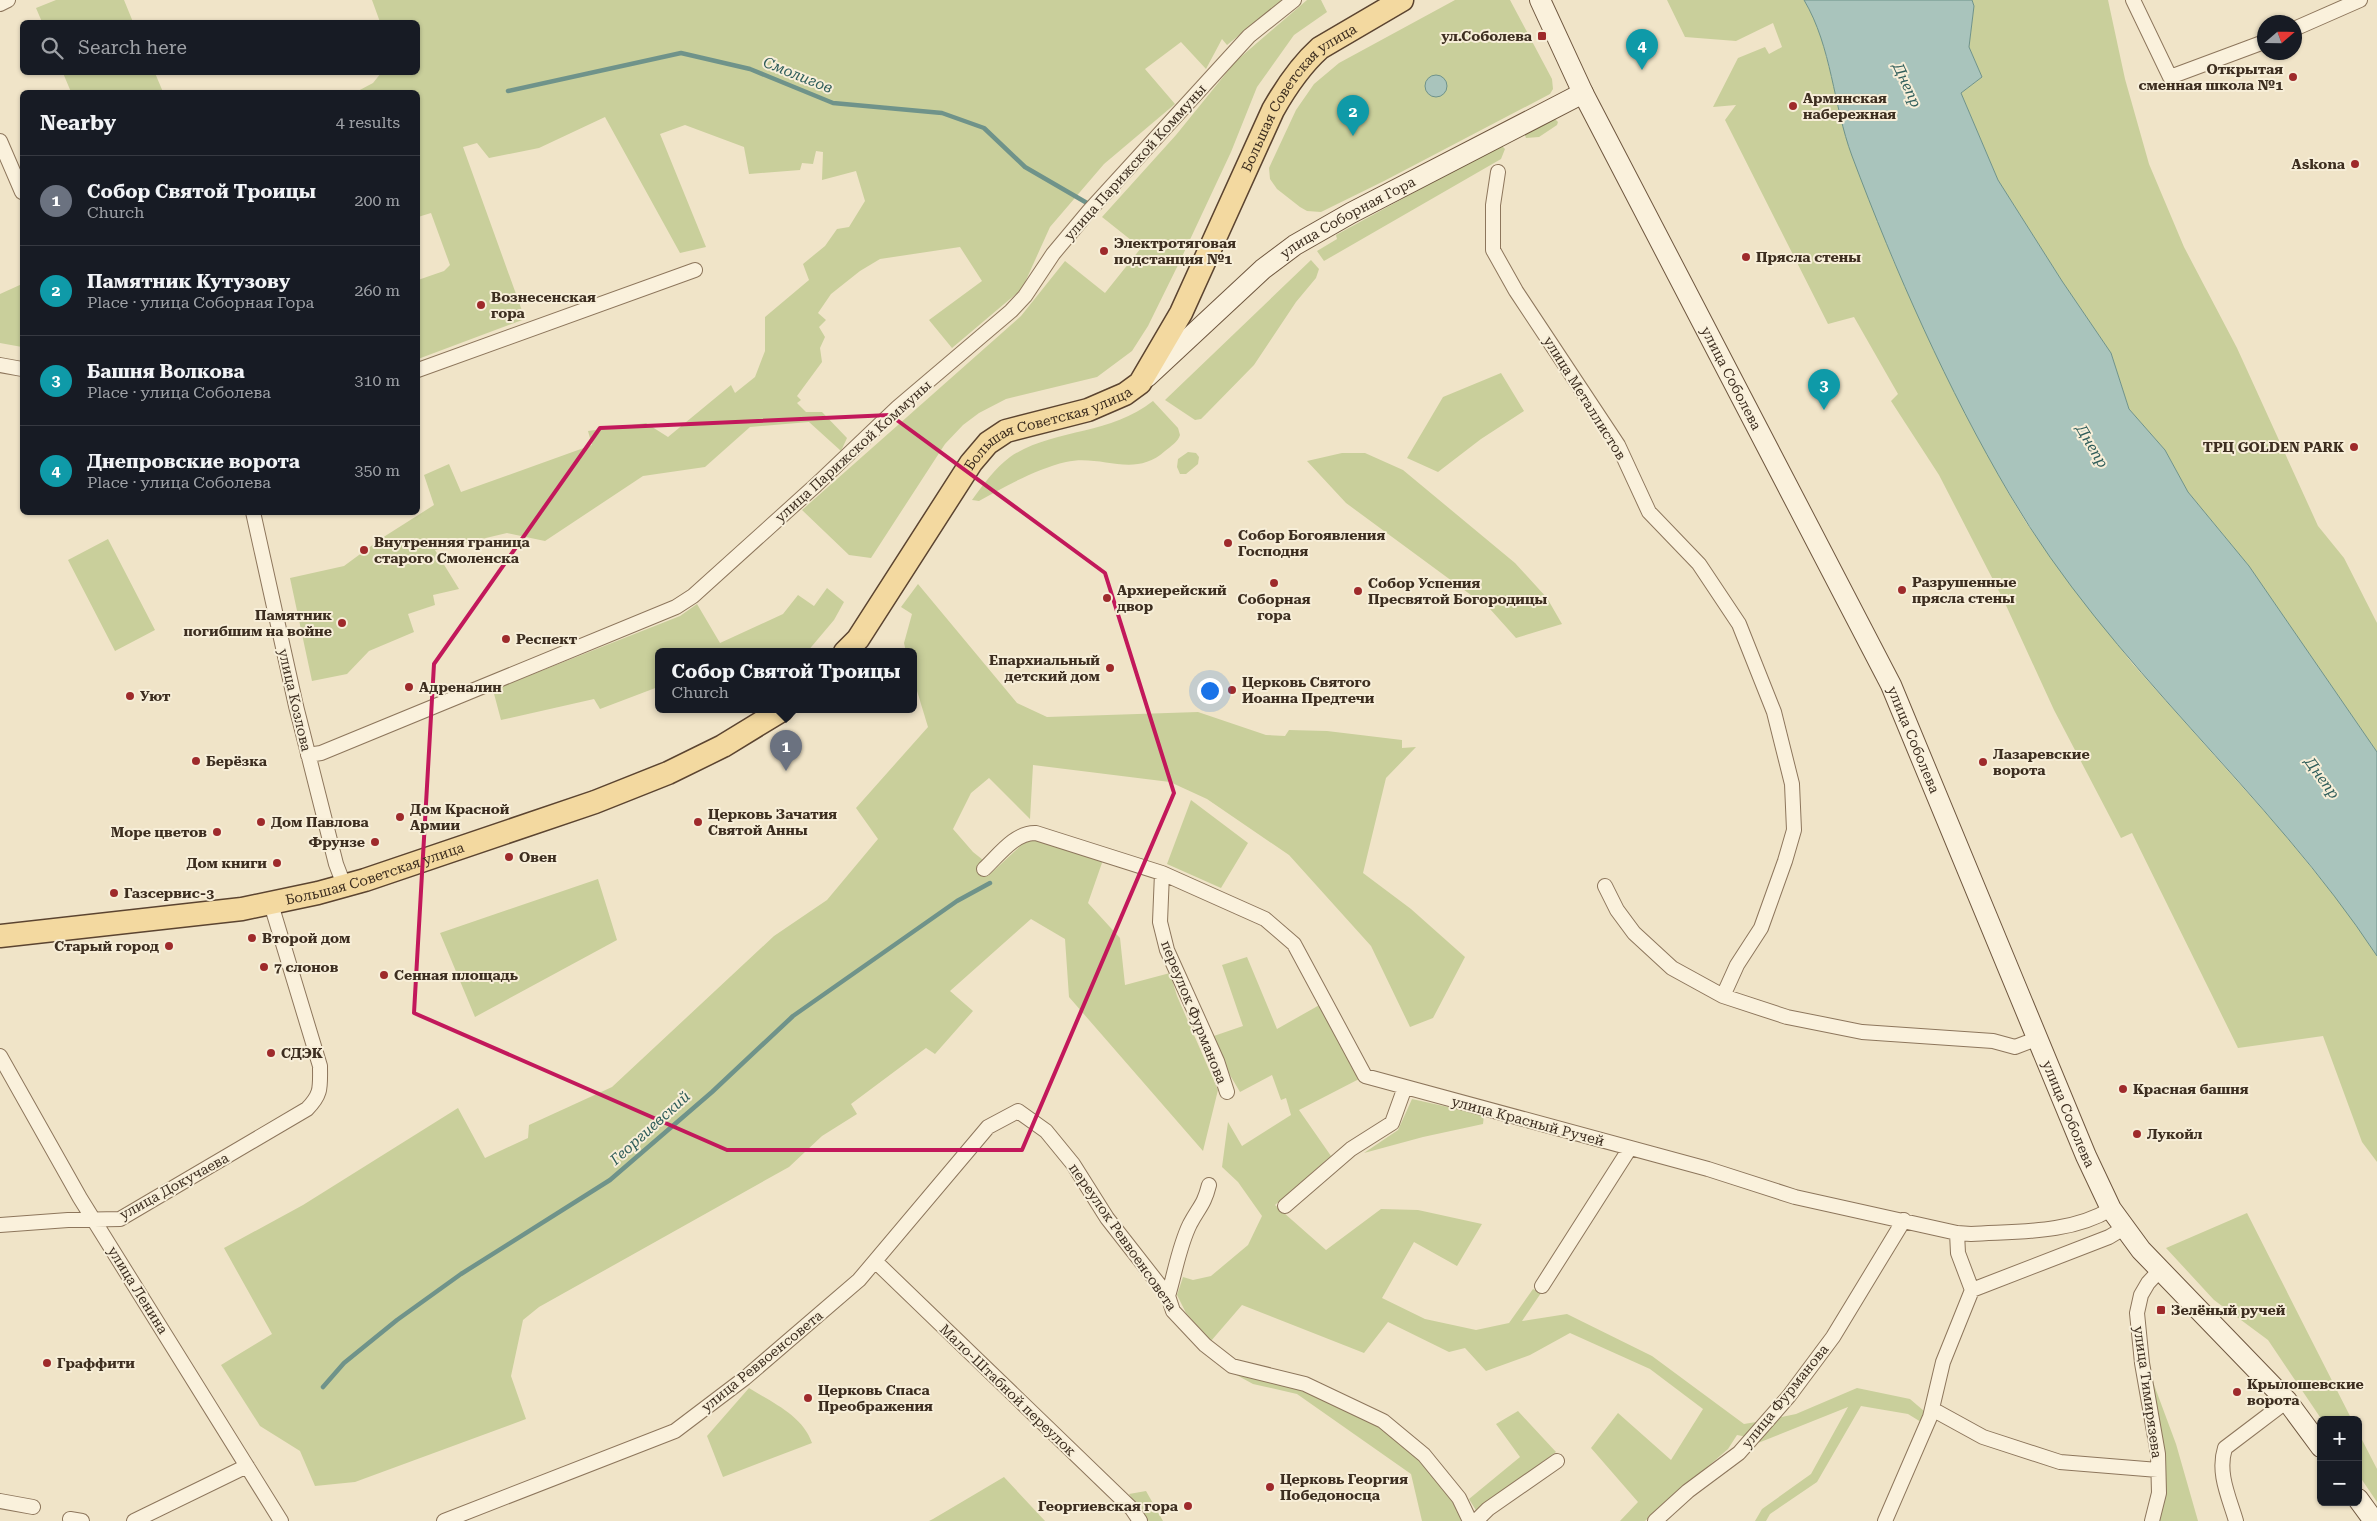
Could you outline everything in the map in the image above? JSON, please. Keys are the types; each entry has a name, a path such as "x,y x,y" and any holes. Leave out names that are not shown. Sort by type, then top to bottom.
{"main road":[{"name":"Большая Советская улица","path":"850,648 858,639 972,463 988,443 1006,431 1088,410 1126,394 1140,383 1181,314 1274,110 1290,82 1309,58 1320,48 1402,0"},
{"name":"улица Соболева","path":"1540,0 1583,92 1890,685 2095,1178 2111,1209 2124,1228 2160,1270 2287,1401 2317,1442"},
{"name":"улица Соборная Гора","path":"1140,383 1263,269 1295,245 1351,212 1583,92"},
{"name":"Большая Советская улица","path":"0,936 271,904 344,885 611,796 668,773 723,746 777,713"},
{"path":"2362,1504 2374,1521"}],"street":[{"path":"0,4 8,0"},
{"name":"улица Парижской Коммуны","path":"308,755 321,753 676,607 693,596 816,485 898,407 1011,311 1025,296 1052,254 1096,204 1249,36 1294,0"},
{"path":"2133,0 2170,77 2257,45"},
{"path":"2302,26 2360,0"},
{"path":"0,141 20,187"},
{"name":"улица Металлистов","path":"1498,172 1493,205 1493,250 1516,290 1618,445 1650,512 1699,564 1739,624 1774,712 1792,784 1794,830 1761,928 1736,964 1723,996"},
{"path":"420,369 695,270"},
{"path":"0,365 20,369"},
{"name":"улица Козлова","path":"254,515 308,755 336,864 344,885"},
{"name":"улица Красный Ручей","path":"984,868 1015,840 1029,833 1036,833 1162,872 1264,919 1294,944 1365,1076 1708,1169 1794,1197 1957,1233 1971,1234 2061,1228 2096,1218 2111,1209"},
{"name":"переулок Фурманова","path":"1162,872 1160,922 1167,950 1217,1061 1227,1092"},
{"path":"1605,886 1617,910 1634,933 1672,968 1723,996 1787,1017 1862,1032 1993,1041 2015,1047 2036,1038"},
{"name":"улица Докучаева","path":"0,1225 120,1219 307,1109 321,1091 320,1066 271,904"},
{"name":"улица Ленина","path":"0,1056 93,1219 281,1521"},
{"path":"1285,1206 1350,1149 1392,1123 1405,1087"},
{"name":"улица Реввоенсовета","path":"444,1521 675,1431 768,1358 859,1280 988,1127 1018,1111"},
{"name":"переулок Реввоенсовета","path":"1018,1111 1046,1131 1073,1164 1106,1218 1168,1296 1173,1311 1205,1345 1232,1366 1305,1384 1383,1421 1424,1455 1459,1498 1470,1521"},
{"path":"1542,1286 1630,1148"},
{"path":"1168,1296 1190,1224 1204,1203 1209,1185"},
{"name":"улица Фурманова","path":"1655,1521 1688,1491 1738,1453 1789,1396 1833,1337 1904,1220"},
{"path":"1972,1290 2109,1237 2124,1228"},
{"path":"1886,1521 1932,1409 1942,1362 1972,1290 1958,1253 1957,1233"},
{"name":"Мало-Штабной переулок","path":"875,1261 1132,1509 1140,1521"},
{"name":"улица Тимирязева","path":"2152,1521 2159,1493 2158,1470 2137,1313 2141,1295 2148,1283 2160,1270"},
{"path":"2236,1521 2222,1475 2222,1459 2225,1448 2287,1401"},
{"path":"1932,1409 1982,1437 2060,1462 2158,1470"},
{"path":"1476,1521 1488,1509 1557,1462"},
{"path":"134,1521 247,1466"},
{"path":"0,1501 33,1507"}],"highlighted area":[{"path":"890,415 1105,573 1174,793 1022,1150 727,1150 414,1013 434,664 600,428"}],"green space":[{"path":"56,0 124,0 132,20 41,20 36,8"},
{"path":"372,0 1283,0 1227,45 1222,39 1206,69 1181,42 1145,69 1175,104 1104,164 1050,227 1022,289 952,348 929,320 982,281 960,247 880,259 860,271 831,294 818,313 826,320 819,327 825,337 820,348 822,362 797,396 801,400 797,403 806,412 822,412 847,438 841,451 809,422 750,427 705,467 643,476 545,541 507,533 435,550 459,589 433,595 435,605 408,614 414,632 369,651 347,674 312,681 290,578 344,566 382,538 434,505 424,475 449,464 461,492 592,445 588,431 646,423 668,437 731,385 735,393 755,377 765,351 765,317 809,280 803,264 825,246 837,229 849,227 865,201 856,171 822,180 823,152 816,151 813,164 802,163 800,170 749,174 744,147 685,125 660,134 706,247 680,253 605,117 539,148 489,158 477,143 463,147 525,319 420,358 420,279 444,271 450,265 431,213 420,216 420,90 360,90 373,83 379,75 420,75 420,20 379,20"},
{"path":"1307,0 1321,0 1327,12 1294,35 1257,87 1231,152 1180,261 1148,326 1132,351 1097,377 1006,399 979,413 963,425 945,444 871,558 849,555 802,510 1021,316 1065,261 1105,293 1141,248 1102,217 1176,135 1236,61"},
{"path":"1455,0 1510,0 1552,79 1553,89 1550,94 1321,212 1307,211 1277,189 1270,179 1269,168 1296,110 1314,84 1339,63"},
{"path":"1667,0 1804,0 1818,25 1851,152 1893,260 1972,427 2009,494 2027,524 2070,584 2132,663 2279,828 2350,915 2377,956 2377,1162 2362,1142 2323,1036 2238,1048 2132,833 2121,838 2054,710 2004,601 1939,475 1891,401 1898,394 1854,317 1828,324 1725,120 1736,105 1713,107 1738,58 1765,47 1769,54 1782,47 1773,23 1736,41 1685,37"},
{"path":"1972,0 2108,0 2125,79 2149,164 2184,247 2237,348 2318,526 2344,558 2377,623 2377,752 2249,566 2188,492 2165,450 2129,409 2111,353 2062,281 1998,180 1961,93 1982,77 1969,47 1974,6"},
{"path":"64,75 156,75 162,90 70,90"},
{"path":"1555,119 1558,122 1557,125 1539,137 1526,138 1525,135 1535,127 1543,122"},
{"path":"1501,145 1505,149 1501,159 1324,261 1317,251 1337,239 1336,235"},
{"path":"1311,260 1319,269 1316,278 1296,302 1254,365 1201,419 1195,420 1165,400"},
{"path":"20,285 20,347 0,343 0,294"},
{"path":"1501,373 1524,411 1481,439 1438,472 1407,458 1443,397"},
{"path":"1153,401 1178,428 1180,435 1174,444 1153,459 1130,465 1079,460 1066,462 1032,473 979,501 972,500 989,477 1010,457 1044,441 1118,420 1136,412"},
{"path":"1188,452 1196,453 1199,457 1198,464 1186,474 1180,474 1177,467 1178,459"},
{"path":"1342,453 1365,453 1403,470 1515,563 1547,598 1562,624 1516,638 1490,609 1346,503 1307,461"},
{"path":"108,539 155,630 115,651 68,560"},
{"path":"918,584 1017,703 1047,717 1198,712 1266,735 1285,736 1289,730 1327,731 1402,740 1402,748 1416,747 1386,778 1363,873 1411,909 1465,957 1433,1018 1410,1027 1371,946 1289,855 1207,799 1170,782 1033,765 1030,819 989,778 971,793 953,829 973,852 983,860 988,876 1030,837 1103,860 1088,903 1120,938 1125,985 1170,973 1177,996 1218,1090 1203,1151 1069,997 1065,939 1031,919 950,991 973,1011 935,1054 926,1048 851,1104 857,1114 822,1136 789,1167 539,1307 523,1320 511,1376 526,1419 355,1482 315,1486 300,1451 260,1426 221,1365 272,1334 224,1248 303,1205 458,1108 485,1158 528,1138 529,1125 612,1087 774,936 827,900 878,839 856,808 928,727 917,691 917,648 905,648 904,643 912,614 901,607"},
{"path":"827,588 844,602 834,620 810,648 655,648 655,688 600,709 594,699 501,720 493,690 680,616 697,604 720,643 783,614 798,595 814,606"},
{"path":"1191,800 1248,843 1221,888 1167,864"},
{"path":"598,879 617,940 475,1017 440,933"},
{"path":"1247,957 1277,1029 1323,1003 1361,1078 1299,1110 1331,1156 1275,1205 1326,1250 1381,1209 1418,1210 1482,1224 1457,1266 1414,1242 1382,1298 1425,1319 1476,1330 1509,1323 1533,1289 1541,1293 1522,1321 1567,1314 1652,1356 1744,1424 1756,1422 1747,1437 1737,1435 1728,1449 1645,1521 1620,1521 1638,1502 1591,1448 1618,1413 1671,1460 1703,1409 1650,1369 1570,1333 1530,1355 1486,1371 1465,1348 1449,1352 1388,1322 1364,1353 1242,1305 1211,1341 1186,1313 1177,1295 1183,1277 1193,1280 1211,1276 1248,1245 1262,1216 1238,1182 1222,1167 1228,1122 1242,1146 1291,1115 1286,1098 1281,1100 1272,1075 1240,1092 1208,1038 1243,1026 1222,965"},
{"path":"1412,1099 1484,1115 1483,1124 1423,1137 1364,1153 1398,1130"},
{"path":"2247,1213 2350,1416 2319,1416 2268,1340 2214,1300 2166,1248"},
{"path":"1231,1372 1302,1388 1379,1424 1419,1457 1453,1499 1462,1521 1422,1521 1411,1474 1297,1394 1253,1384"},
{"path":"2153,1382 2176,1444 2198,1521 2159,1521 2158,1428"},
{"path":"749,1388 786,1411 802,1425 812,1443 723,1477 707,1436"},
{"path":"1857,1388 1910,1399 1924,1411 1921,1422 1908,1414 1861,1406 1817,1482 1770,1514 1766,1521 1755,1521 1762,1509 1811,1474 1848,1407 1758,1443 1777,1418 1796,1414"},
{"path":"1518,1411 1556,1452 1477,1512 1469,1499 1520,1457 1496,1424"},
{"path":"2362,1440 2377,1469 2377,1502 2362,1480"},
{"path":"1004,1477 1045,1521 929,1521 933,1519"},
{"path":"1146,1491 1163,1521 1148,1521 1129,1494"}],"water":[{"name":"Днепр","path":"1804,0 1972,0 1974,6 1969,47 1982,77 1961,93 1998,180 2062,281 2111,353 2129,409 2165,450 2188,492 2249,566 2377,752 2377,956 2334,896 2288,839 2094,616 2050,557 2010,495 1944,372 1886,243 1852,156 1840,117 1821,37"},
{"path":"1436,75 1444,78 1447,86 1444,94 1436,97 1428,94 1425,86 1428,78"}],"waterway":[{"name":"Смолигов","path":"508,91 681,53 750,69 833,103 942,113 984,128 1025,167 1087,203"},
{"name":"Георгиевский","path":"323,1387 344,1363 397,1320 461,1274 610,1180 712,1092 793,1016 957,901 990,883"}],"place":[{"name":"ул.Соболева","path":"1542,36"},
{"name":"Днепровские ворота","path":"1642,70"},
{"name":"Открытая сменная школа №1","path":"2293,77"},
{"name":"Армянская набережная","path":"1793,106"},
{"name":"Памятник Кутузову","path":"1353,136"},
{"name":"Askona","path":"2355,164"},
{"name":"Электротяговая подстанция №1","path":"1104,251"},
{"name":"Прясла стены","path":"1746,257"},
{"name":"Вознесенская гора","path":"481,305"},
{"name":"Башня Волкова","path":"1824,410"},
{"name":"ТРЦ GOLDEN PARK","path":"2354,447"},
{"name":"Собор Богоявления Господня","path":"1228,543"},
{"name":"Внутренняя граница старого Смоленска","path":"364,550"},
{"name":"Соборная гора","path":"1274,583"},
{"name":"Разрушенные прясла стены","path":"1902,590"},
{"name":"Собор Успения Пресвятой Богородицы","path":"1358,591"},
{"name":"Архиерейский двор","path":"1107,598"},
{"name":"Памятник погибшим на войне","path":"342,623"},
{"name":"Респект","path":"506,639"},
{"name":"Епархиальный детский дом","path":"1110,668"},
{"name":"Адреналин","path":"409,687"},
{"name":"Церковь Святого Иоанна Предтечи","path":"1232,690"},
{"name":"Уют","path":"130,696"},
{"name":"Берёзка","path":"196,761"},
{"name":"Лазаревские ворота","path":"1983,762"},
{"name":"Собор Святой Троицы","path":"786,771"},
{"name":"Дом Красной Армии","path":"400,817"},
{"name":"Дом Павлова","path":"261,822"},
{"name":"Церковь Зачатия Святой Анны","path":"698,822"},
{"name":"Море цветов","path":"217,832"},
{"name":"Фрунзе","path":"375,842"},
{"name":"Овен","path":"509,857"},
{"name":"Дом книги","path":"277,863"},
{"name":"Газсервис-3","path":"114,893"},
{"name":"Второй дом","path":"252,938"},
{"name":"Старый город","path":"169,946"},
{"name":"7 слонов","path":"264,967"},
{"name":"Сенная площадь","path":"384,975"},
{"name":"СДЭК","path":"271,1053"},
{"name":"Красная башня","path":"2123,1089"},
{"name":"Лукойл","path":"2137,1134"},
{"name":"Зелёный ручей","path":"2161,1310"},
{"name":"Граффити","path":"47,1363"},
{"name":"Крылошевские ворота","path":"2237,1392"},
{"name":"Церковь Спаса Преображения","path":"808,1398"},
{"name":"Церковь Георгия Победоносца","path":"1270,1487"},
{"name":"Георгиевская гора","path":"1188,1506"}]}
